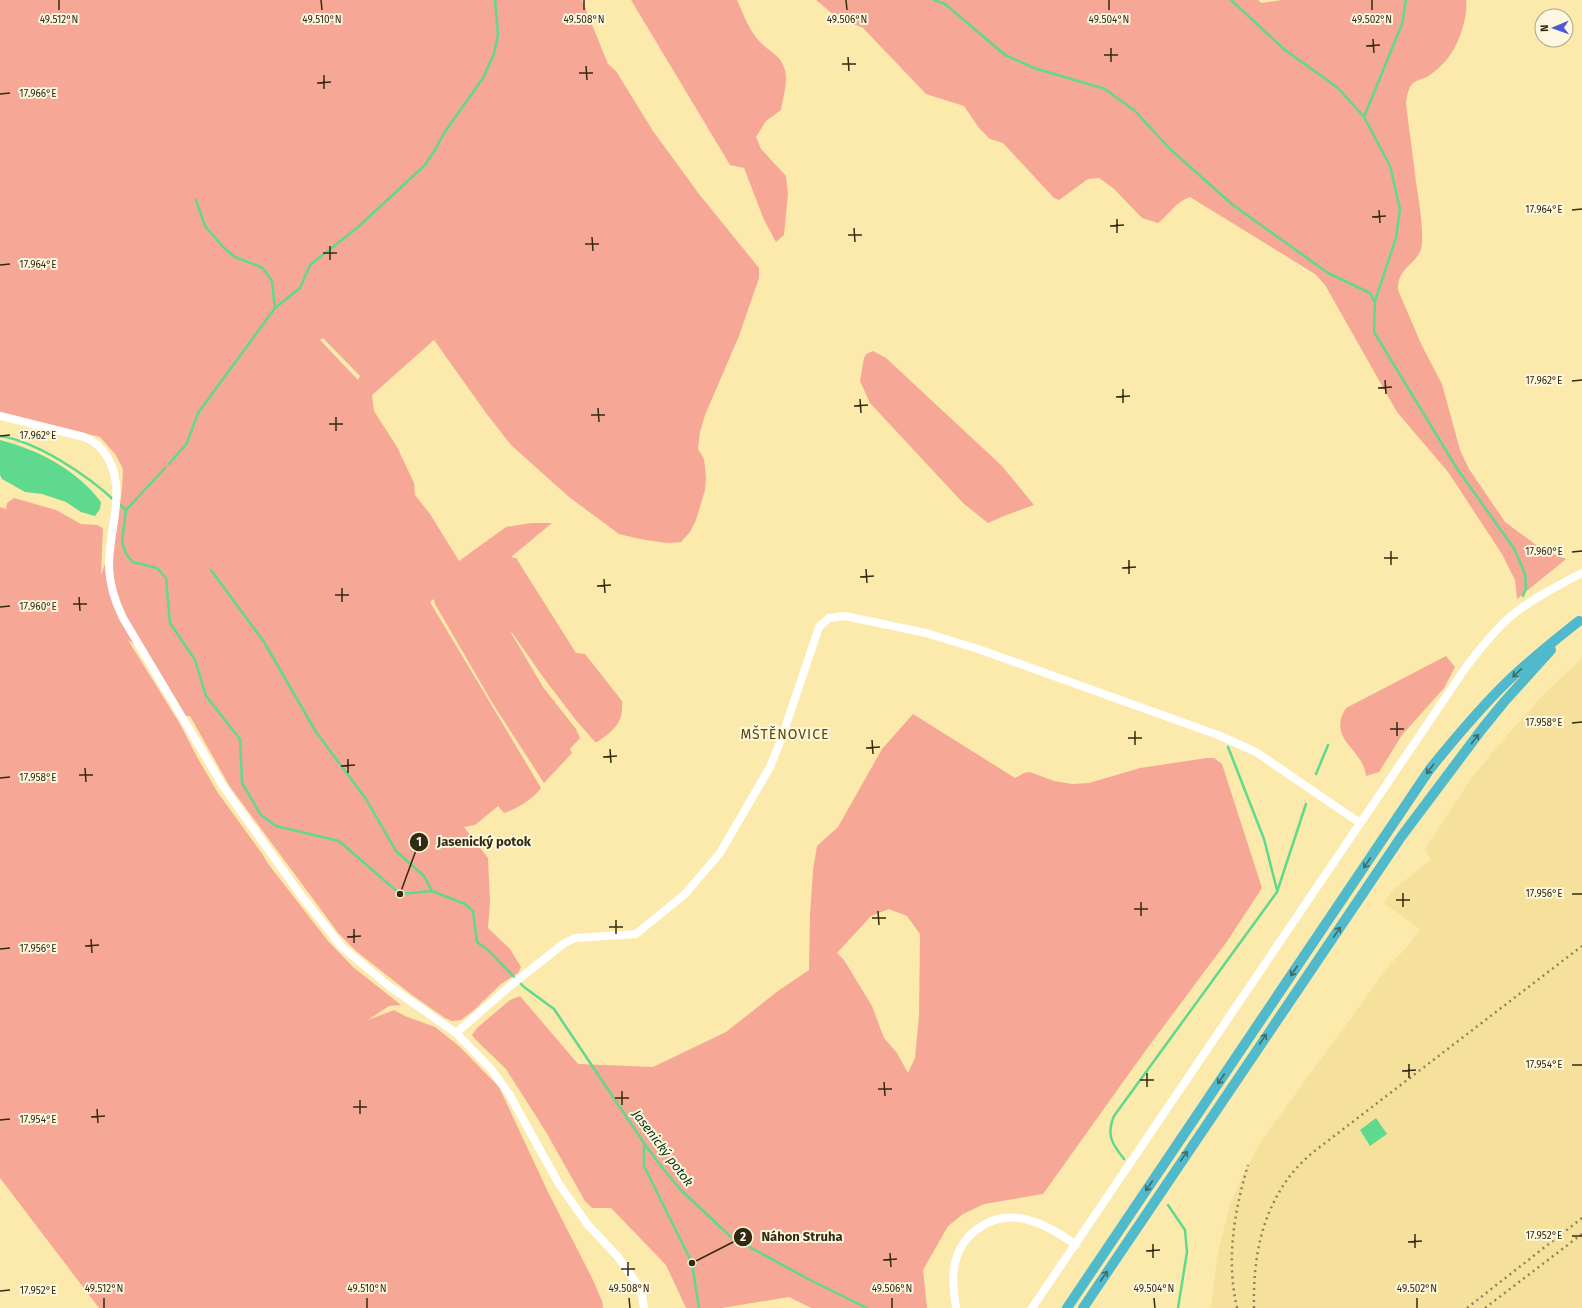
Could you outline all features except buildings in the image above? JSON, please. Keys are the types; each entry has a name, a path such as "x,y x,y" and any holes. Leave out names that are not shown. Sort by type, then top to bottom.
{"highway":[{"path":"1067,1308 1430,769 1475,716 1505,684 1529,661 1579,621 1504,702 1401,837 1082,1308"}],"street":[{"path":"0,416 93,440 104,452 113,468 117,492 109,566 111,587 115,602 223,786 300,894 342,947 389,986 456,1033 492,1069 509,1094 559,1184 588,1225 618,1257 638,1285 644,1308"},
{"path":"1032,1308 1466,667 1497,629 1511,617 1531,601 1582,573"},
{"path":"456,1033 525,973 563,944 576,938 636,934 685,894 720,853 770,767 781,740 819,627 829,618 845,616 926,633 978,649 1218,735 1256,752 1360,823"},
{"path":"956,1308 953,1276 957,1255 968,1237 986,1224 1002,1218 1020,1218 1030,1220 1047,1227 1076,1245"}],"shaded area":[{"path":"0,0 582,0 608,64 616,71 653,131 699,194 759,268 759,278 739,336 705,415 700,432 698,449 704,459 706,477 705,490 696,520 690,532 681,542 667,543 619,534 569,497 511,445 486,413 434,340 372,395 374,411 397,447 414,483 415,495 430,514 459,561 506,527 531,523 552,523 511,557 516,558 576,653 585,654 622,701 621,715 616,726 608,734 595,742 575,719 510,631 543,687 576,729 580,738 570,749 572,753 544,783 493,704 435,604 434,599 430,602 541,788 529,800 514,809 504,813 498,806 475,825 464,827 488,858 490,902 488,928 510,949 521,967 518,973 501,984 474,1010 461,1020 452,1021 445,1018 412,995 356,951 339,934 230,787 190,716 185,716 147,652 128,640 180,724 218,793 269,865 328,941 353,967 401,1005 389,1006 368,1020 394,1010 405,1016 435,1027 459,1046 499,1087 548,1192 592,1278 602,1301 603,1308 99,1308 0,1178 0,507 6,509 7,503 14,498 56,510 81,524 97,525 103,528 101,575 116,533 123,469 115,454 100,437 0,412","holes":["323,338 360,376 358,380 320,340"]},
{"path":"631,0 737,0 754,35 781,61 785,70 786,79 781,110 766,121 756,137 761,149 786,176 788,194 784,235 776,242 764,220 744,168 730,165"},
{"path":"816,0 1258,0 1261,3 1282,0 1466,0 1466,12 1463,27 1457,43 1449,57 1437,70 1413,83 1407,95 1406,103 1422,228 1422,243 1418,256 1401,275 1398,290 1422,346 1442,384 1460,450 1469,469 1505,522 1543,550 1566,559 1517,599 1515,580 1502,554 1448,472 1397,412 1325,285 1315,274 1190,197 1176,205 1158,223 1142,218 1113,188 1099,178 1088,179 1059,200 1054,198 1003,143 990,139 979,128 964,106 926,94 863,28 835,16"},
{"path":"873,351 886,358 1002,466 1034,505 988,523 964,504 870,403 860,381 864,358 866,354"},
{"path":"0,440 29,449 56,463 81,480 101,502 100,509 95,516 81,512 66,502 42,494 25,492 2,479 0,475"},
{"path":"1446,656 1455,667 1444,688 1402,735 1379,772 1366,776 1364,767 1343,736 1340,728 1341,719 1346,708"},
{"path":"1582,658 1582,1308 1211,1308 1217,1257 1230,1204 1245,1171 1262,1140 1388,967 1407,947 1420,929 1384,903 1394,889 1431,860 1425,851 1426,848 1468,783 1491,754 1541,697"},
{"path":"913,714 1015,778 1024,773 1030,772 1054,781 1072,784 1089,783 1140,768 1214,758 1222,764 1262,888 1228,940 1143,1054 1043,1194 984,1204 963,1214 948,1226 923,1270 927,1308 811,1308 789,1297 722,1308 686,1308 666,1265 611,1208 592,1208 585,1201 546,1132 506,1069 472,1035 477,1028 510,1000 520,996 578,1064 653,1067 726,1032 778,991 809,970 810,916 813,870 817,846 838,827 882,749","holes":["889,909 907,916 920,934 919,1016 915,1058 908,1073 897,1053 884,1038 872,1006 844,960 837,953 871,916"]},
{"path":"1376,1118 1387,1134 1370,1146 1360,1130"}],"waterway":[{"path":"169,464 187,443 198,413 275,308 300,288 310,265 357,228 425,165 444,133 483,78 494,54 498,35 495,0"},
{"path":"934,0 945,4 1005,55 1034,68 1105,89 1135,111 1171,150 1233,205 1328,273 1370,293 1374,301"},
{"path":"1231,0 1285,50 1338,88 1364,117"},
{"path":"1406,0 1402,24 1364,117 1390,166 1400,209 1396,238 1375,301 1374,332 1456,467 1515,550 1525,574 1526,588 1523,596"},
{"path":"196,200 205,226 224,248 235,257 263,268 272,281 275,308"},
{"name":"Jasenický potok","path":"0,436 15,439 46,452 91,481 115,501"},
{"path":"126,510 165,468"},
{"name":"Jasenický potok","path":"119,504 126,510 122,542 126,554 133,562 157,568 166,578 170,623 195,660 206,696 240,739 242,783 261,815 276,826 339,841 400,894 432,891 465,904 473,911 477,942 488,950 524,987 554,1009 644,1143 681,1190 731,1237 812,1281 867,1308"},
{"path":"211,570 264,642 316,732 366,799 396,851 424,876 432,891"},
{"path":"1316,774 1328,745"},
{"path":"1228,747 1264,839 1277,890"},
{"path":"1124,1159 1113,1144 1110,1134 1114,1116 1277,892 1306,804"},
{"path":"644,1144 644,1166 692,1263 699,1308"},
{"path":"1168,1205 1185,1230 1187,1252 1178,1308"}],"railway":[{"path":"1254,1308 1257,1257 1264,1225 1270,1210 1287,1180 1302,1162 1582,946"},
{"path":"1237,1308 1232,1272 1233,1236 1235,1218 1248,1165"},
{"path":"1467,1308 1582,1218"},
{"path":"1485,1308 1582,1234"}],"place":[{"name":"Jasenický potok","path":"400,894"},
{"name":"Náhon Struha","path":"692,1263"}],"district":[{"name":"MŠTĚNOVICE","path":"785,734"}]}
